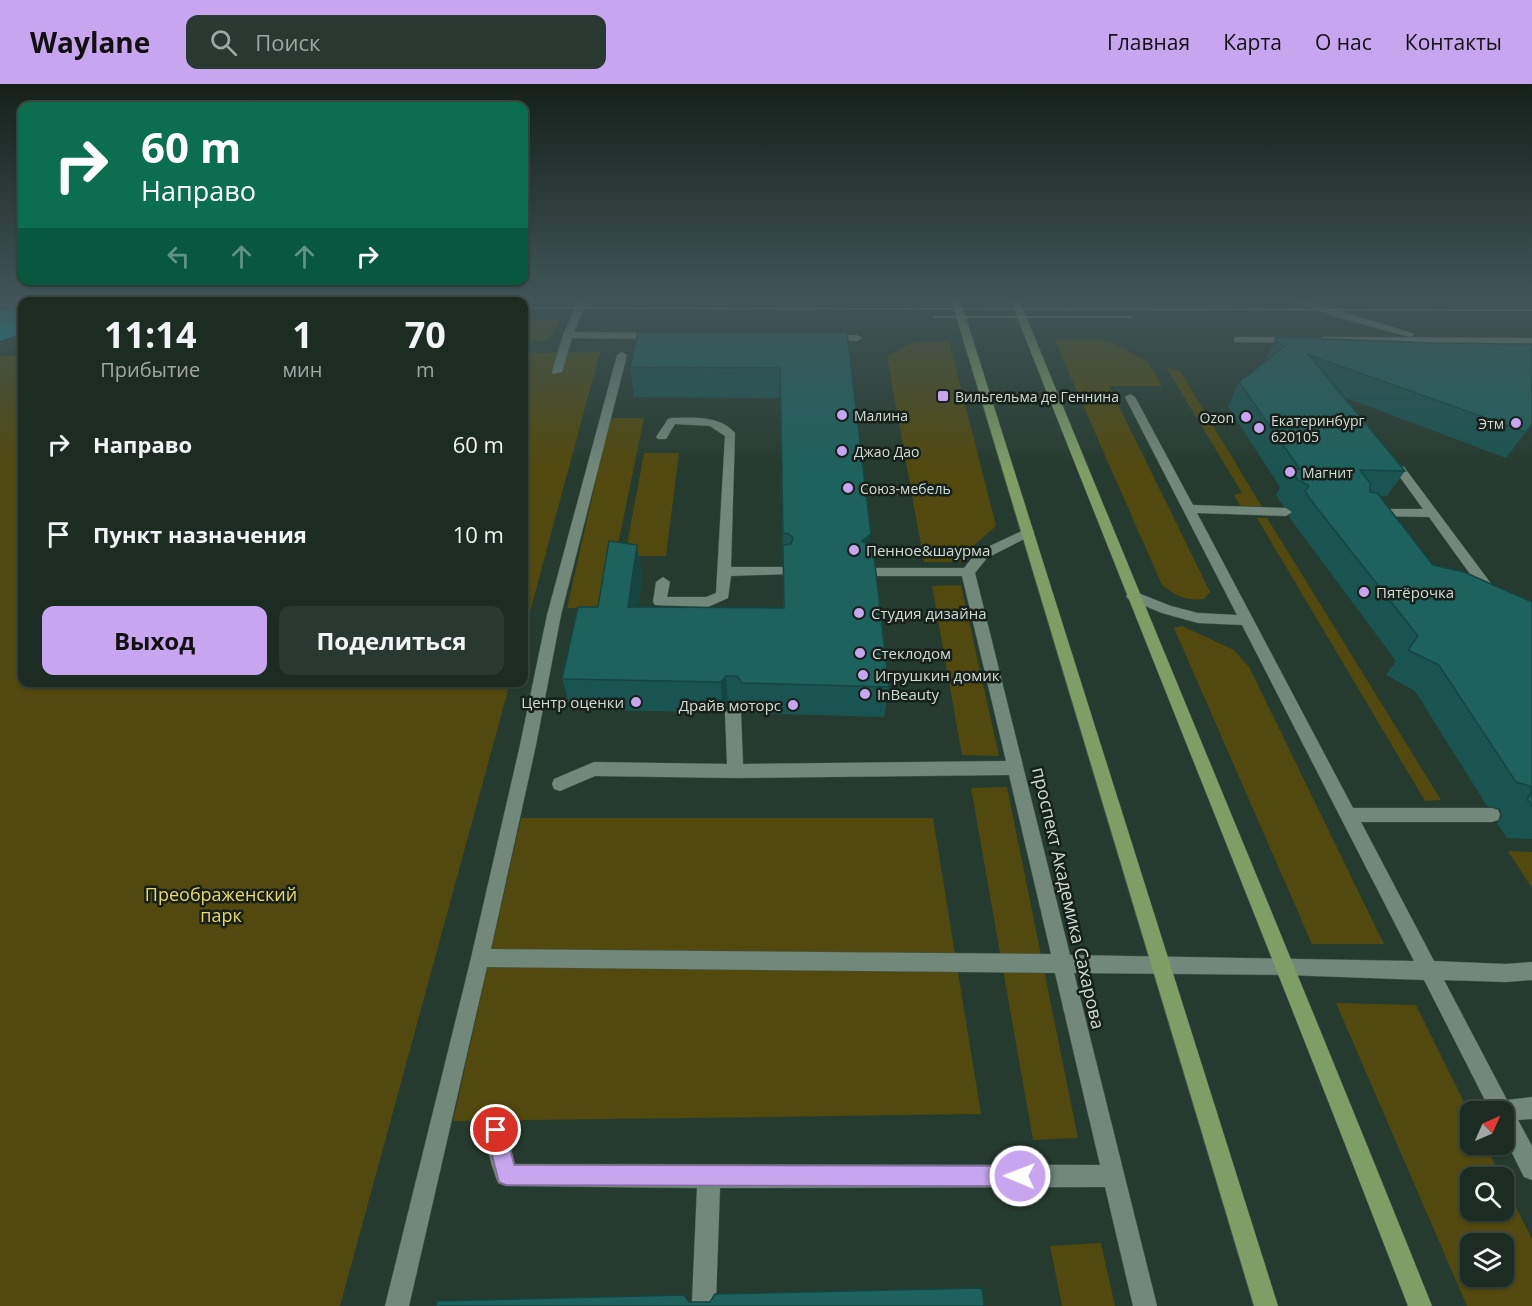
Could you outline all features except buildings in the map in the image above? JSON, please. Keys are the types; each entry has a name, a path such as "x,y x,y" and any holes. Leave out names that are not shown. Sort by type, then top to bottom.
{"main road":[{"path":"974,356 1266,1306"},
{"path":"1037,356 1286,966 1420,1306"}],"street":[{"path":"557,372 562,356"},
{"path":"397,1306 480,958 528,745 554,615 622,356"},
{"path":"1130,397 1498,1101"},
{"path":"662,437 672,422 712,422 726,428 730,435 723,594 708,602 660,602 663,582"},
{"path":"1400,469 1493,596 1532,614"},
{"path":"1189,509 1286,512"},
{"path":"1358,513 1433,513"},
{"path":"868,572 968,572 982,555 1028,532"},
{"path":"725,572 783,571"},
{"name":"проспект Академика Сахарова","path":"968,572 1145,1306"},
{"path":"1133,596 1167,610 1198,618 1247,620"},
{"path":"733,712 735,771"},
{"path":"560,784 594,769 735,771 1017,768"},
{"path":"1349,815 1492,815"},
{"path":"480,958 1286,966 1506,973 1532,971"},
{"path":"1514,1110 1532,1108"},
{"path":"496,1130 506,1175 1114,1176"},
{"path":"1514,1133 1532,1169"},
{"path":"705,1301 709,1177"}],"green space":[{"name":"Преображенский парк","path":"0,356 18,356 18,687 509,687 340,1306 0,1306"},
{"path":"528,356 599,356 528,619"},
{"path":"887,356 953,356 996,526 971,548 963,562 924,562"},
{"path":"1061,356 1138,356 1147,361 1162,386 1109,386 1210,592 1204,599 1191,599 1181,597 1162,585"},
{"path":"1166,367 1180,371 1262,507 1240,506 1234,495 1242,493"},
{"path":"610,418 644,418 605,608 567,608"},
{"path":"644,453 679,453 666,556 625,556"},
{"path":"1257,518 1267,518 1441,800 1425,801"},
{"path":"961,585 999,756 962,755 932,586"},
{"path":"1182,626 1234,650 1249,667 1384,944 1312,944 1174,628"},
{"path":"1007,787 1078,1138 1033,1140 971,788"},
{"path":"521,818 933,818 981,1114 453,1121"},
{"path":"1508,851 1532,852 1532,888"},
{"path":"1336,1003 1416,1005 1464,1101 1460,1101 1460,1155 1490,1155 1496,1167 1460,1167 1460,1221 1514,1221 1514,1203 1532,1239 1532,1306 1467,1306"},
{"path":"1101,1243 1115,1306 1062,1306 1050,1246"}],"place":[{"name":"Вильгельма де Геннина","path":"943,396"},
{"name":"Малина","path":"842,415"},
{"name":"Ozon","path":"1246,417"},
{"name":"Этм","path":"1516,423"},
{"name":"Екатеринбург 620105","path":"1259,428"},
{"name":"Джао Дао","path":"842,451"},
{"name":"Магнит","path":"1290,472"},
{"name":"Союз-мебель","path":"848,488"},
{"name":"Пенное&шаурма","path":"854,550"},
{"name":"Пятёрочка","path":"1364,592"},
{"name":"Студия дизайна","path":"859,613"},
{"name":"Стеклодом","path":"860,653"},
{"name":"Игрушкин домик","path":"863,675"},
{"name":"InBeauty","path":"865,694"},
{"name":"Центр оценки","path":"636,702"},
{"name":"Драйв моторс","path":"793,705"}],"route":[{"path":"496,1130 506,1175 1020,1176"}]}
